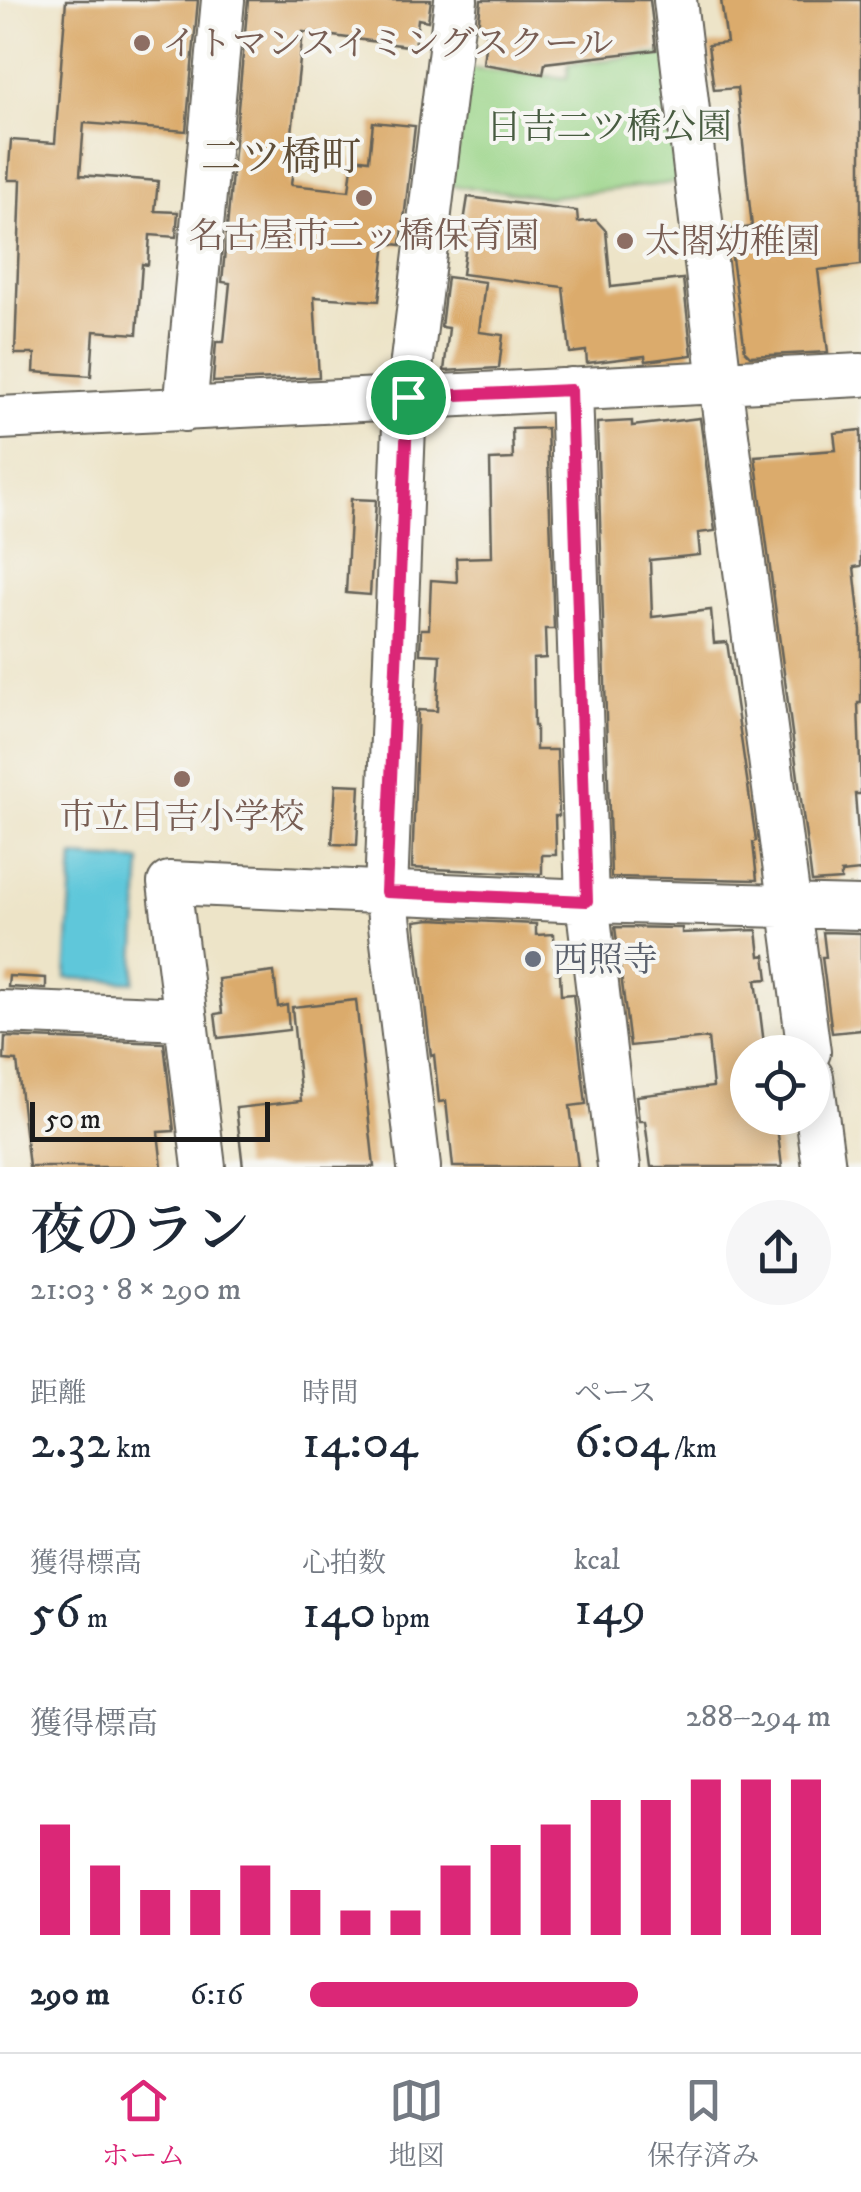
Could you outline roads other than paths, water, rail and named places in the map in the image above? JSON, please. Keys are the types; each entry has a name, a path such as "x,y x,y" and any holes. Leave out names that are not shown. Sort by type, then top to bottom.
{"street":[{"path":"185,410 223,0"},
{"path":"418,1167 386,892 408,397 456,0"},
{"path":"675,0 720,382 807,1035"},
{"path":"0,418 861,375"},
{"path":"571,390 587,901 620,1167"},
{"path":"204,1167 169,883 861,908"},
{"path":"0,1012 186,1020"},
{"path":"820,1135 824,1167"}],"water":[{"path":"73,857 141,861 134,982 66,978"}],"place":[{"name":"イトマンスイミングスクール","path":"142,43"},
{"name":"名古屋市二ッ橋保育園","path":"364,198"},
{"name":"太閤幼稚園","path":"625,241"},
{"name":"市立日吉小学校","path":"182,779"},
{"name":"西照寺","path":"533,959"}],"district":[{"name":"二ツ橋町","path":"281,156"}],"park label":[{"name":"日吉二ツ橋公園","path":"609,126"}]}
